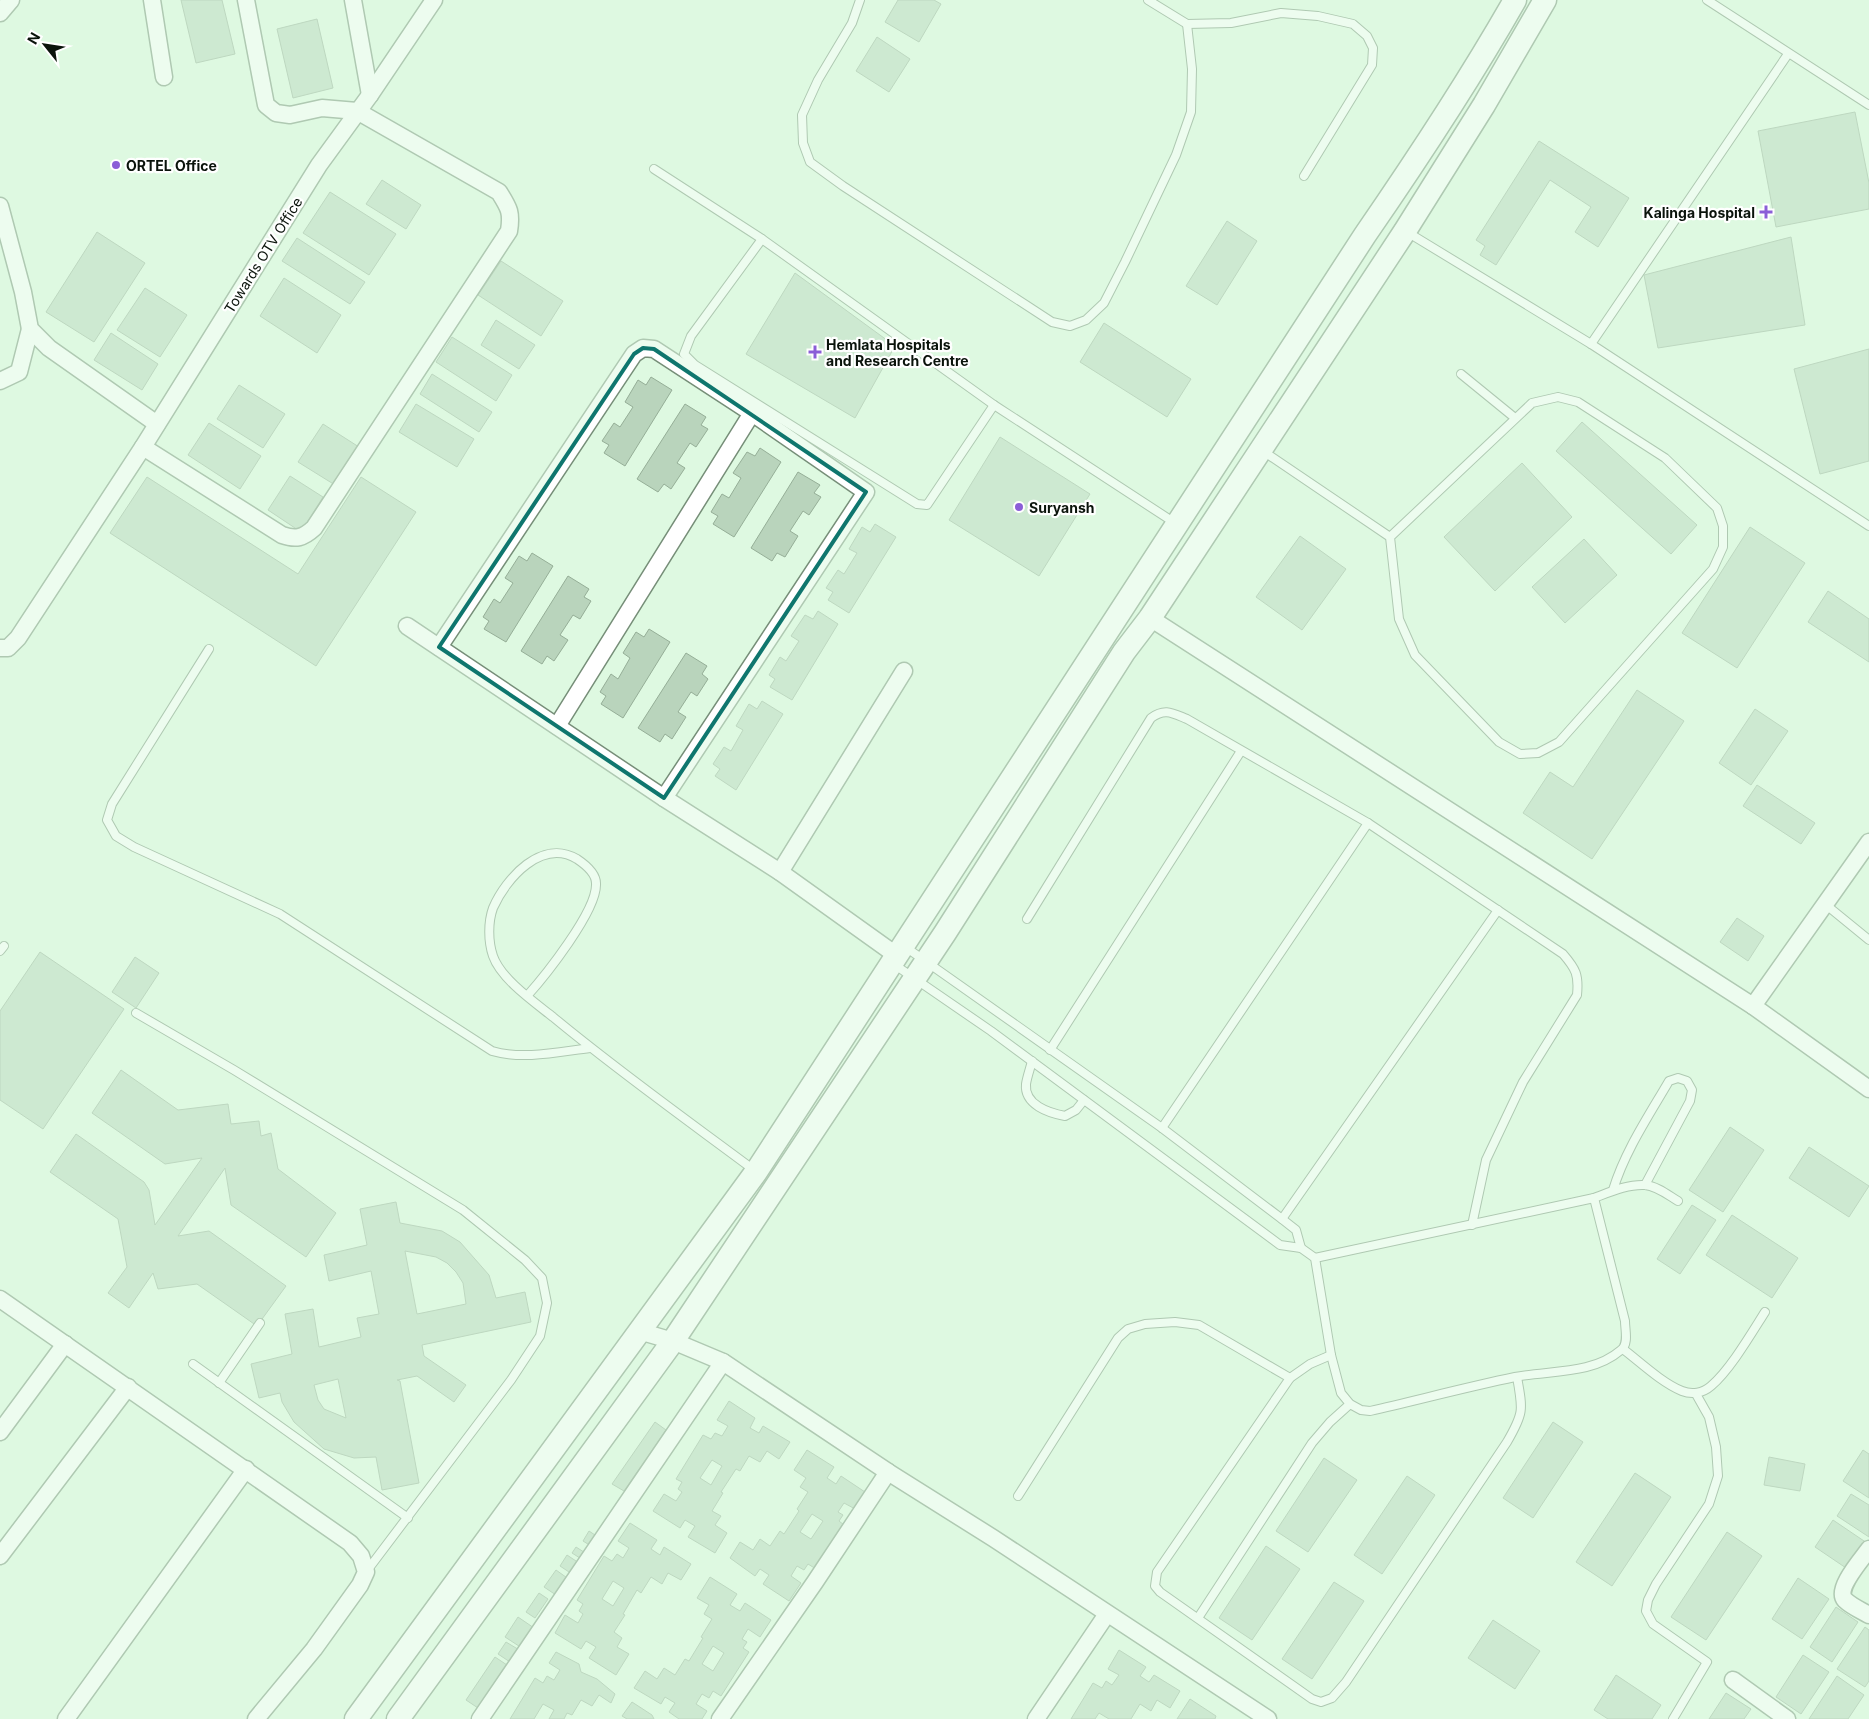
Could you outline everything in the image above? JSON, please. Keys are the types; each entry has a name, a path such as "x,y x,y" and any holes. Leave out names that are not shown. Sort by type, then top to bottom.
{"street":[{"path":"0,13 11,0"},
{"path":"152,0 164,77"},
{"path":"143,447 282,535 293,539 305,537 314,528 509,231 511,216 508,205 499,192 357,111 322,108 290,115 276,113 266,105 246,0"},
{"path":"353,0 370,95"},
{"name":"Towards OTV Office","path":"0,648 8,648 18,638 100,515 319,165 370,95 434,0"},
{"path":"356,1719 756,1172 1365,235 1422,153 1476,69 1515,0"},
{"path":"398,1719 672,1341 920,970 1124,652 1150,618 1406,231 1484,105 1545,0"},
{"path":"0,206 23,292 30,329 19,372 0,381"},
{"path":"30,329 49,348 157,424"},
{"path":"439,647 634,354 643,348 654,349 752,413 866,492 664,798"},
{"path":"557,726 752,413"},
{"path":"1150,618 1753,1006 1869,1089"},
{"path":"407,626 664,798 780,872 897,954"},
{"path":"780,872 904,671"},
{"path":"1753,1006 1869,842"},
{"path":"2,1305 65,1344 246,1469 350,1543 361,1556 366,1572 360,1585 319,1642 256,1719"},
{"path":"639,1331 672,1341 723,1362 888,1472 993,1538 1268,1719"},
{"path":"0,1432 65,1344"},
{"path":"480,1719 723,1362"},
{"path":"0,1556 128,1387"},
{"path":"66,1719 246,1469"},
{"path":"720,1719 815,1582 888,1472"},
{"path":"1869,1549 1844,1585 1842,1593 1845,1600 1869,1615"},
{"path":"1036,1719 1107,1614"},
{"path":"1733,1680 1787,1719"}],"lane":[{"path":"860,0 852,22 818,80 802,115 803,143 810,162 843,186 1052,322 1070,326 1086,320 1104,303 1176,155 1191,112 1192,69 1187,24"},
{"path":"1148,0 1187,24 1231,23 1281,13 1318,16 1353,24 1367,36 1373,48 1372,64 1304,176"},
{"path":"1707,0 1869,105"},
{"path":"1591,344 1788,54"},
{"path":"654,169 762,240 994,405 1178,524"},
{"path":"1406,231 1591,344 1869,526"},
{"path":"762,240 691,336 684,354 695,365 917,504 927,505 994,405"},
{"path":"1461,374 1515,418"},
{"path":"1261,450 1390,537 1399,620 1415,655 1499,742 1520,754 1538,753 1559,742 1713,569 1723,547 1723,526 1717,508 1665,458 1578,402 1558,396 1532,403 1390,537"},
{"path":"209,649 112,804 107,820 116,836 134,847 280,914 492,1051 506,1055 525,1056 590,1048"},
{"path":"1027,919 1151,718 1159,712 1168,712 1187,719 1368,823 1563,954 1574,967 1578,981 1577,995 1523,1082 1486,1160 1472,1225"},
{"path":"1050,1050 1241,751"},
{"path":"1162,1128 1368,823"},
{"path":"527,996 558,959 592,903 597,884 592,872 584,864 571,856 560,854 545,855 525,865 509,880 493,909 488,932 493,956 501,971 527,996 590,1048 756,1172"},
{"path":"1825,904 1869,940"},
{"path":"1282,1219 1498,910"},
{"path":"897,954 1050,1050 1162,1128 1296,1230 1301,1248"},
{"path":"897,954 920,970 991,1031 1280,1245 1301,1248 1315,1258 1331,1355 1341,1393 1350,1404 1361,1410 1370,1411 1517,1377 1580,1369 1609,1358 1623,1349 1626,1339 1625,1321 1594,1198"},
{"path":"136,1013 234,1070 463,1210 525,1260 542,1278 547,1303 540,1336 511,1380 366,1572"},
{"path":"1032,1061 1026,1085 1027,1094 1035,1104 1050,1113 1065,1116 1076,1110 1084,1100"},
{"path":"1613,1190 1619,1169 1669,1081 1678,1078 1687,1081 1692,1090 1690,1101 1645,1185"},
{"path":"1315,1258 1594,1198 1613,1190 1645,1185 1659,1189 1678,1201"},
{"path":"1623,1349 1670,1384 1683,1391 1696,1394 1710,1387 1731,1362 1765,1312"},
{"path":"1018,1496 1118,1338 1128,1329 1145,1324 1175,1322 1199,1325 1290,1378"},
{"path":"219,1383 260,1323"},
{"path":"1331,1355 1310,1364 1290,1378 1156,1572 1155,1586 1160,1592 1312,1699 1321,1702 1332,1698 1356,1666 1507,1442 1519,1421 1522,1405 1517,1377"},
{"path":"192,1364 408,1518"},
{"path":"1673,1719 1707,1662 1652,1624 1646,1611 1648,1600 1656,1584 1709,1504 1718,1476 1716,1447 1708,1417 1696,1394"},
{"path":"1198,1618 1312,1443 1330,1422 1350,1404"}],"highlighted area":[{"path":"643,348 654,349 866,492 664,798 439,647 634,354"}],"building":[{"path":"181,0 222,0 235,54 196,63"},
{"path":"898,0 934,0 941,4 919,42 885,22"},
{"path":"317,19 333,88 293,98 277,29"},
{"path":"877,37 910,59 889,92 856,71"},
{"path":"1855,112 1869,183 1869,209 1776,227 1758,131"},
{"path":"1539,141 1629,198 1598,247 1575,232 1591,207 1550,180 1496,265 1480,255 1485,246 1476,240"},
{"path":"382,180 421,205 406,229 366,204"},
{"path":"330,192 396,234 369,275 303,233"},
{"path":"1227,221 1257,241 1217,305 1186,286"},
{"path":"97,232 145,263 94,342 46,312"},
{"path":"1791,237 1805,325 1658,348 1644,275"},
{"path":"297,238 365,282 350,304 282,261"},
{"path":"501,261 563,301 541,336 478,295"},
{"path":"795,273 895,346 855,418 746,354"},
{"path":"284,278 341,315 317,353 260,316"},
{"path":"145,288 187,315 160,357 117,330"},
{"path":"496,320 535,345 519,369 481,345"},
{"path":"1104,323 1191,379 1167,417 1080,362"},
{"path":"111,333 158,364 142,390 94,360"},
{"path":"452,337 512,375 496,401 436,362"},
{"path":"1869,349 1869,461 1820,474 1794,369"},
{"path":"432,374 492,412 479,432 420,394"},
{"path":"651,377 672,390 625,466 604,453 609,445 602,441 614,423 620,427 633,407 625,402 638,380 646,385"},
{"path":"239,385 285,414 263,448 217,419"},
{"path":"416,404 474,439 457,467 399,432"},
{"path":"685,404 706,417 701,425 708,429 696,447 690,443 677,463 685,468 671,489 664,484 658,492 637,479"},
{"path":"1582,422 1697,525 1671,554 1556,451"},
{"path":"209,423 261,456 240,489 188,455"},
{"path":"323,424 359,447 335,485 298,462"},
{"name":"Suryansh","path":"1000,437 1090,494 1039,576 949,520"},
{"path":"760,448 781,462 734,537 713,524 718,516 711,512 722,494 729,498 741,478 733,473 747,452 755,456"},
{"path":"1522,463 1572,517 1495,591 1444,537"},
{"path":"798,472 820,485 814,493 821,497 809,515 803,511 790,531 798,536 785,557 777,553 772,561 751,548"},
{"path":"290,476 323,497 301,532 268,510"},
{"path":"147,477 298,574 361,477 416,512 316,666 110,533"},
{"path":"875,524 896,537 849,613 828,600 833,592 826,588 838,570 844,574 857,553 849,549 862,527 870,532"},
{"path":"1750,527 1805,563 1737,668 1682,633"},
{"path":"1300,536 1346,569 1302,630 1256,597"},
{"path":"1584,539 1617,575 1565,623 1532,587"},
{"path":"532,553 553,566 506,642 484,629 489,621 483,617 494,599 500,603 513,583 505,578 519,556 527,561"},
{"path":"568,576 589,589 584,597 591,601 580,619 573,615 560,635 568,640 554,661 547,656 542,664 521,651"},
{"path":"1828,591 1869,619 1869,662 1808,622"},
{"path":"818,611 838,624 792,700 770,687 775,679 769,675 780,657 786,661 799,641 791,636 805,615 813,619"},
{"path":"649,629 670,642 623,718 601,704 606,696 600,692 611,674 618,679 630,658 623,653 636,632 644,637"},
{"path":"686,653 707,666 702,674 708,679 697,696 691,692 678,712 686,717 672,739 665,734 660,742 638,728"},
{"path":"1637,690 1684,721 1592,859 1523,813 1550,772 1573,787"},
{"path":"762,701 783,714 736,790 715,776 720,769 713,764 724,747 731,751 743,730 736,726 749,704 757,709"},
{"path":"1755,709 1788,731 1751,785 1719,763"},
{"path":"1757,785 1815,823 1801,844 1743,806"},
{"path":"1737,918 1764,936 1748,961 1720,942"},
{"path":"40,952 124,1009 43,1129 0,1100 0,1011"},
{"path":"135,957 159,973 136,1008 112,992"},
{"path":"121,1070 178,1110 228,1104 231,1124 259,1121 261,1136 271,1133 278,1169 336,1213 306,1257 231,1205 225,1168 178,1236 209,1231 286,1286 257,1326 197,1284 158,1289 153,1273 129,1308 108,1293 127,1267 118,1219 50,1172 76,1134 144,1182 149,1190 155,1225 202,1158 165,1164 92,1113"},
{"path":"1730,1127 1764,1150 1723,1212 1689,1190"},
{"path":"1809,1147 1869,1186 1849,1217 1789,1178"},
{"path":"396,1202 400,1223 442,1231 460,1242 489,1275 496,1298 525,1292 531,1322 422,1345 424,1356 466,1385 454,1402 417,1376 397,1380 400,1381 419,1483 382,1490 376,1457 354,1458 324,1449 294,1422 282,1402 280,1393 259,1398 251,1364 292,1354 285,1314 313,1309 319,1347 361,1337 357,1318 379,1314 371,1271 329,1281 324,1255 367,1245 360,1209","holes":["405,1251 436,1257 447,1263 463,1283 466,1304 417,1314","338,1379 346,1418 324,1409 318,1400 314,1385"]},
{"path":"1692,1205 1716,1220 1680,1274 1657,1259"},
{"path":"1732,1215 1798,1258 1772,1298 1706,1255"},
{"path":"729,1401 755,1418 750,1428 759,1433 763,1426 790,1442 779,1459 767,1451 760,1462 749,1456 740,1471 736,1469 721,1492 723,1493 712,1511 721,1516 715,1525 727,1533 715,1553 688,1537 695,1526 685,1520 680,1528 653,1511 664,1494 676,1501 682,1492 678,1489 682,1482 676,1479 703,1435 711,1439 715,1433 722,1436 728,1426 717,1420","holes":["712,1460 722,1466 711,1485 700,1478"]},
{"path":"655,1422 666,1430 624,1491 612,1484"},
{"path":"1553,1422 1583,1442 1533,1518 1503,1498"},
{"path":"807,1450 834,1467 827,1478 836,1484 841,1476 868,1494 857,1510 844,1503 838,1512 843,1515 839,1521 844,1525 816,1569 808,1564 804,1570 797,1566 791,1576 801,1583 789,1601 763,1584 769,1575 760,1569 755,1576 730,1558 740,1542 753,1550 760,1539 770,1546 780,1531 784,1534 799,1511 797,1509 808,1492 800,1487 806,1478 794,1470","holes":["812,1514 823,1521 811,1539 800,1532"]},
{"path":"1863,1450 1869,1454 1869,1498 1843,1481"},
{"path":"1769,1457 1805,1464 1800,1491 1764,1485"},
{"path":"1324,1458 1357,1480 1308,1552 1276,1531"},
{"path":"1635,1473 1671,1497 1612,1586 1576,1562"},
{"path":"1407,1476 1435,1495 1382,1574 1354,1555"},
{"path":"1851,1494 1869,1505 1869,1537 1837,1516"},
{"path":"1833,1520 1867,1543 1849,1570 1815,1547"},
{"path":"630,1523 657,1540 651,1549 660,1555 664,1547 691,1564 681,1580 668,1573 662,1584 651,1577 641,1593 637,1590 614,1632 622,1638 617,1647 629,1654 616,1675 589,1658 596,1647 586,1641 581,1649 555,1633 565,1615 578,1623 583,1614 579,1611 583,1604 577,1600 604,1556 612,1561 617,1554 623,1558 629,1548 618,1541","holes":["613,1581 624,1588 613,1606 602,1599"]},
{"path":"589,1531 598,1537 591,1546 583,1541"},
{"path":"1727,1532 1762,1556 1706,1640 1671,1617"},
{"path":"1266,1546 1300,1569 1252,1640 1219,1618"},
{"path":"576,1547 587,1554 583,1560 572,1553"},
{"path":"567,1555 579,1563 572,1574 560,1566"},
{"path":"556,1570 570,1580 559,1597 544,1587"},
{"path":"710,1577 737,1594 730,1605 740,1611 745,1603 771,1620 760,1637 748,1629 742,1639 747,1642 743,1648 749,1652 721,1696 713,1691 709,1698 702,1694 696,1704 707,1711 702,1719 679,1719 669,1712 675,1703 665,1697 661,1704 634,1688 645,1671 657,1679 664,1668 675,1675 685,1659 689,1661 712,1619 704,1614 709,1605 697,1598","holes":["713,1646 724,1653 713,1671 702,1664"]},
{"path":"1798,1578 1829,1599 1802,1639 1772,1619"},
{"path":"1334,1582 1364,1601 1312,1679 1282,1659"},
{"path":"539,1593 548,1599 535,1618 526,1612"},
{"path":"1836,1607 1858,1622 1832,1662 1810,1647"},
{"path":"518,1617 537,1630 525,1650 505,1637"},
{"path":"1493,1620 1540,1651 1515,1689 1468,1658"},
{"path":"1865,1627 1869,1630 1869,1681 1865,1687 1837,1669"},
{"path":"506,1642 521,1651 513,1664 498,1654"},
{"path":"1119,1650 1146,1667 1140,1676 1149,1682 1154,1675 1180,1691 1170,1708 1157,1700 1151,1711 1140,1704 1131,1719 1109,1719 1099,1713 1095,1719 1071,1719 1093,1683 1102,1688 1106,1681 1112,1685 1119,1675 1108,1669"},
{"path":"556,1652 579,1664 581,1672 597,1679 615,1694 611,1703 599,1695 592,1706 581,1700 572,1715 567,1713 564,1719 549,1719 554,1710 543,1704 534,1719 510,1719 535,1678 543,1683 547,1676 554,1680 560,1670 549,1663"},
{"path":"1803,1655 1829,1672 1801,1714 1776,1697"},
{"path":"495,1657 510,1667 481,1710 466,1700"},
{"path":"1616,1675 1661,1705 1652,1719 1608,1719 1594,1710"},
{"path":"1837,1676 1864,1695 1848,1719 1809,1719"},
{"path":"1726,1693 1751,1709 1744,1719 1709,1719"},
{"path":"1190,1699 1216,1716 1215,1719 1177,1719"},
{"path":"632,1702 652,1715 654,1719 627,1719 622,1716"}],"place":[{"name":"ORTEL Office","path":"116,165"},
{"name":"Kalinga Hospital","path":"1766,212"},
{"name":"Hemlata Hospitals and Research Centre","path":"815,352"},
{"name":"Suryansh","path":"1019,507"}]}
